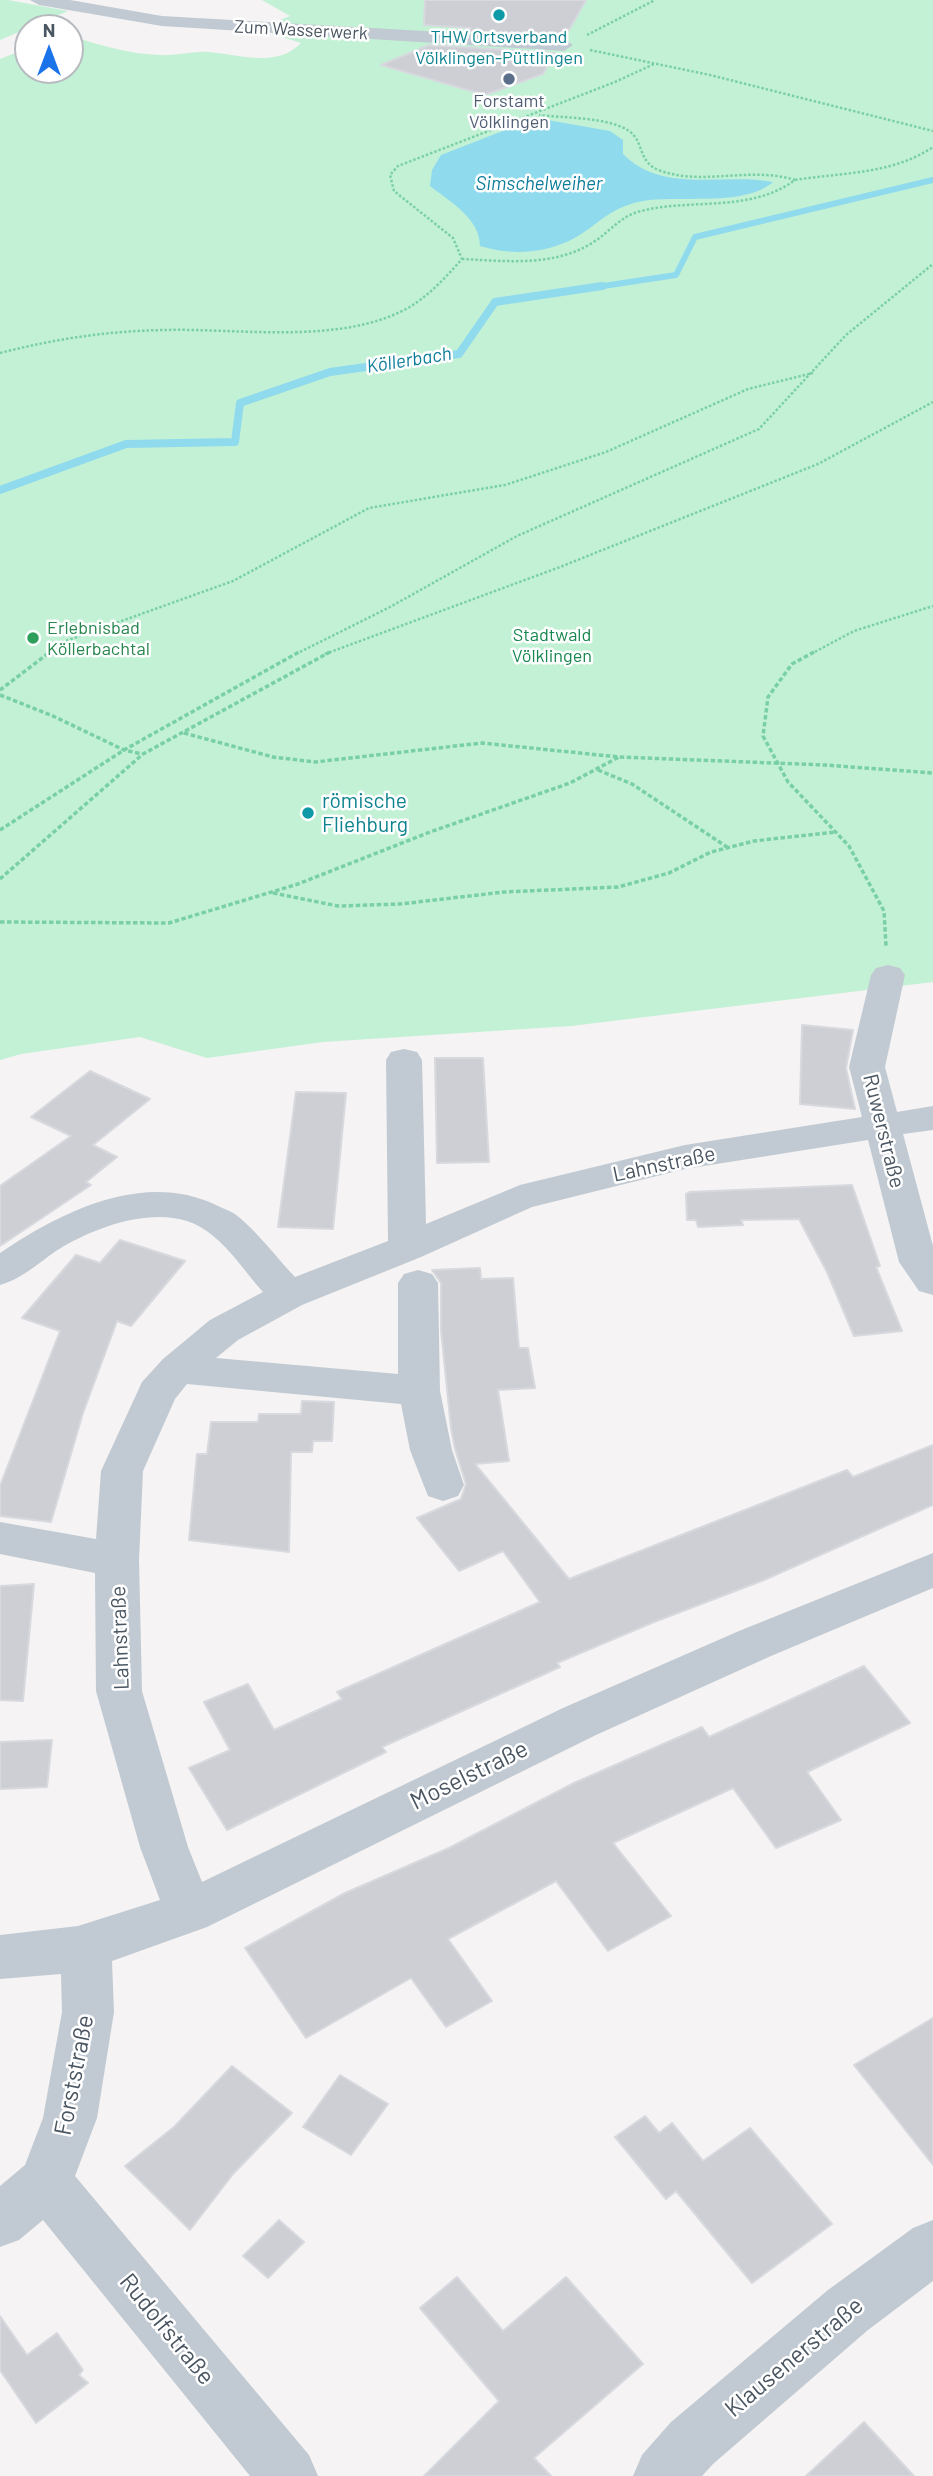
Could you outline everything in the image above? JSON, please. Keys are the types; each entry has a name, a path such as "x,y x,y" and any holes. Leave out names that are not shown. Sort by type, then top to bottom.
{"street":[{"name":"Zum Wasserwerk","path":"39,0 162,21 488,38 564,45"},
{"name":"Ruwerstraße","path":"888,975 867,1067 918,1262 933,1282"},
{"path":"404,1060 419,1391 431,1450 443,1485"},
{"name":"Lahnstraße","path":"189,1912 164,1847 119,1691 117,1560 122,1471 157,1392 177,1369 224,1330 288,1295 354,1266 413,1266 520,1197 685,1157 933,1118"},
{"path":"0,1272 63,1231 99,1216 153,1204 192,1209 225,1225 288,1295"},
{"path":"177,1369 419,1391"},
{"path":"0,1538 117,1560"},
{"name":"Moselstraße","path":"0,1957 86,1947 189,1912 258,1881 461,1778 639,1693 933,1570"},
{"name":"Forststraße","path":"0,2221 46,2182 70,2118 89,2012 86,1947"},
{"name":"Rudolfstraße","path":"46,2182 288,2476"},
{"name":"Klausenerstraße","path":"663,2476 692,2443 848,2309 933,2247"}],"path":[{"path":"564,45 655,0"},
{"path":"564,45 710,75 933,131"},
{"path":"461,259 453,238 394,191 390,175 398,166 472,136 538,115 636,75 654,64"},
{"path":"538,115 604,124 629,131 637,140 638,153 648,165 663,172 761,173 784,175 795,180"},
{"path":"461,259 510,262 556,257 591,244 631,213 664,205 735,204 762,199 782,192 795,180 824,174 862,174 894,167 919,158 933,147"},
{"path":"0,353 47,340 109,333 166,330 223,332 356,326 405,310 447,277 461,259"},
{"path":"0,830 124,750 301,651 390,607 517,536 760,429 846,335 933,264"},
{"path":"143,754 124,750 0,693 64,642 233,581 369,508 505,485 606,452 748,389 813,373"},
{"path":"0,879 143,754 319,656 560,568 818,464 933,402"},
{"path":"888,975 884,911 849,846 788,782 763,736 768,696 792,664 854,631 933,606"},
{"path":"183,733 273,757 315,762 482,743 619,757 933,773"},
{"path":"0,922 169,923 272,893 430,832 553,789 619,757"},
{"path":"597,770 621,777 701,833 729,848"},
{"path":"272,893 338,906 400,904 504,892 618,887 669,873 711,852 754,841 835,832"}],"green space":[{"path":"0,0 68,11 61,14 14,14 14,34 0,40"},
{"name":"Stadtwald Völklingen","path":"262,0 933,0 933,982 571,1026 323,1042 207,1058 140,1037 21,1054 0,1060 0,59 14,54 14,84 84,84 84,40 137,53 166,55 209,52 270,58 291,51 301,43 273,34 264,26 290,16"}],"water":[{"name":"Simschelweiher","path":"536,118 610,131 623,140 623,154 639,167 657,174 694,180 773,182 761,190 731,197 663,199 635,203 614,211 569,241 547,249 513,252 480,246 479,236 469,219 430,186 432,170 441,155"}],"building":[{"path":"425,0 586,0 565,37 464,31 471,28 424,25"},
{"path":"429,45 555,53 543,74 485,95 381,65"},
{"path":"802,1025 853,1030 846,1068 855,1109 800,1104"},
{"path":"435,1058 483,1058 489,1162 437,1163"},
{"path":"90,1071 150,1099 93,1145 117,1157 86,1182 91,1185 0,1246 0,1186 71,1136 31,1117"},
{"path":"296,1092 346,1093 333,1229 278,1227"},
{"path":"852,1185 880,1266 876,1267 902,1331 854,1336 827,1272 799,1219 741,1220 743,1225 698,1227 696,1220 687,1220 686,1194 690,1192"},
{"path":"120,1240 185,1261 131,1326 117,1321 83,1413 51,1522 0,1516 0,1486 60,1331 22,1318 76,1255 100,1263"},
{"path":"480,1268 481,1279 513,1278 519,1348 528,1348 535,1388 498,1390 509,1461 475,1464 569,1579 847,1470 853,1477 933,1445 933,1505 764,1580 557,1663 560,1667 382,1747 386,1752 227,1830 189,1768 230,1750 204,1702 248,1684 274,1730 342,1699 337,1692 540,1602 503,1551 459,1571 417,1518 461,1499 466,1484 451,1428 441,1330 441,1283 432,1270"},
{"path":"302,1401 334,1402 332,1441 313,1441 312,1452 291,1452 289,1552 189,1540 197,1454 207,1454 211,1422 258,1422 259,1414 301,1414"},
{"path":"34,1584 23,1701 0,1700 0,1586"},
{"path":"864,1666 910,1723 807,1772 841,1820 776,1848 733,1788 613,1843 671,1916 608,1951 556,1881 448,1939 492,2001 446,2027 411,1978 306,2038 245,1948 345,1893 449,1848 574,1783 702,1727 709,1737"},
{"path":"52,1740 47,1787 0,1789 0,1742"},
{"path":"933,2018 933,2165 854,2065"},
{"path":"232,2066 292,2113 233,2174 190,2230 125,2166 174,2127"},
{"path":"340,2075 388,2104 351,2155 303,2127"},
{"path":"645,2116 659,2133 672,2123 703,2161 750,2128 832,2224 752,2283 676,2191 666,2199 615,2137"},
{"path":"279,2220 304,2242 268,2278 243,2256"},
{"path":"457,2277 503,2331 566,2277 643,2364 534,2458 551,2476 424,2476 499,2401 420,2308"},
{"path":"0,2316 27,2355 57,2333 83,2370 79,2375 88,2383 36,2423 0,2370"},
{"path":"864,2422 914,2476 806,2476"}],"waterway":[{"name":"Köllerbach","path":"590,288 676,275 695,237 933,180"},
{"name":"Köllerbach","path":"0,490 126,444 235,442 240,403 330,372 459,354 495,302 602,286"}],"place":[{"name":"THW Ortsverband Völklingen-Püttlingen","path":"499,15"},
{"name":"Forstamt Völklingen","path":"509,79"},
{"name":"Erlebnisbad Köllerbachtal","path":"33,638"},
{"name":"römische Fliehburg","path":"308,813"}]}
